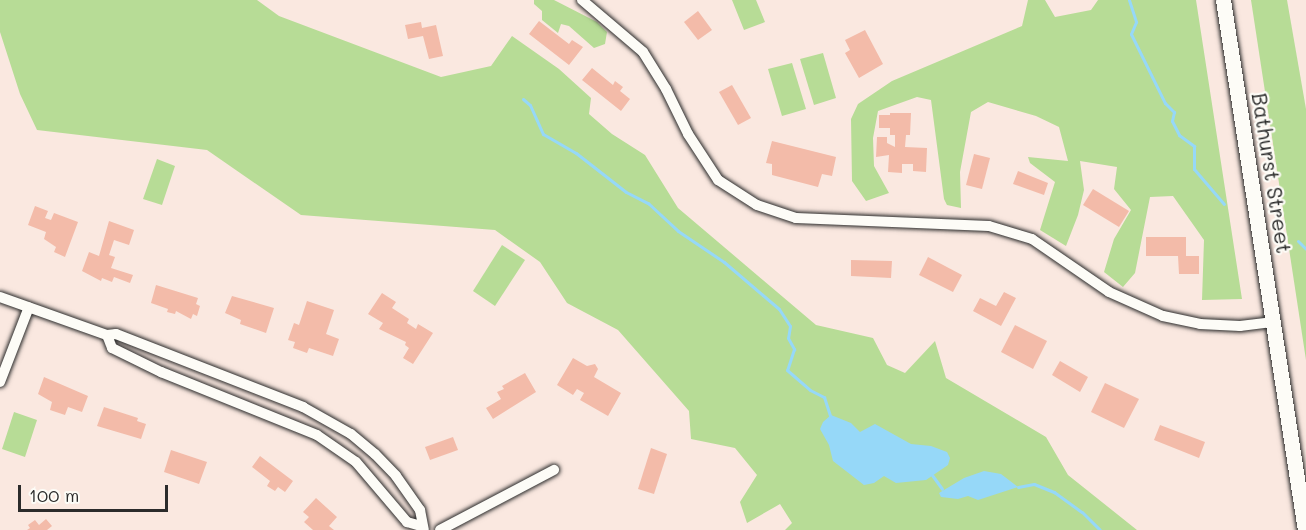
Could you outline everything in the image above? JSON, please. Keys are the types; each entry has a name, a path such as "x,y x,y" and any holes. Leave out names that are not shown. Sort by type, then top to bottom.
{"main road":[{"name":"Bathurst Street","path":"1223,0 1305,530"}],"street":[{"path":"582,0 643,52 666,89 688,134 718,180 757,205 796,218 989,225 1032,239 1109,292 1162,316 1210,324 1240,326 1274,322"},
{"path":"0,297 107,335 116,334 303,407 351,434 375,454 396,476 420,510 423,528"},
{"path":"0,382 29,307"},
{"path":"107,335 112,348 161,372 317,435 356,462 407,522 423,528"},
{"path":"161,372 169,356"},
{"path":"294,424 303,407"},
{"path":"440,530 554,470"}],"green space":[{"path":"0,0 257,0 279,16 441,77 491,66 512,36 559,69 591,98 589,114 612,134 645,155 678,208 816,325 873,338 887,365 905,373 935,341 946,378 1046,437 1068,475 1137,530 785,530 792,523 780,504 747,523 740,502 757,475 735,448 691,439 689,411 618,330 567,303 540,262 495,230 301,215 207,150 37,130 20,94 0,32"},
{"path":"534,0 554,0 597,22 607,32 605,44 594,48 569,26 561,24 558,33 542,20 542,11 534,4"},
{"path":"732,0 756,0 765,22 744,30"},
{"path":"1028,0 1045,0 1055,17 1091,10 1098,0 1196,0 1242,299 1202,300 1204,240 1173,196 1150,197 1135,273 1123,287 1104,272 1114,239 1131,210 1114,189 1117,167 1080,161 1084,190 1078,215 1066,246 1040,230 1055,182 1030,163 1028,157 1068,161 1059,127 1036,116 988,102 971,112 960,172 961,208 947,205 944,199 931,100 917,97 878,111 873,138 874,166 889,193 866,201 852,181 851,119 858,104 892,81 1022,26"},
{"path":"1251,0 1287,0 1306,109 1306,360"},
{"path":"823,53 836,98 814,105 800,59"},
{"path":"792,63 806,109 782,116 768,69"},
{"path":"157,159 175,166 162,205 143,199"},
{"path":"502,245 525,260 495,306 473,291"},
{"path":"14,412 37,420 25,457 2,449"}],"water":[{"path":"831,415 851,423 860,432 875,424 911,444 931,446 947,452 950,458 948,465 926,480 896,483 884,476 874,483 864,485 833,461 829,445 820,429 823,422"},
{"path":"984,471 1001,474 1018,487 978,500 968,496 958,499 941,497 939,493 964,478"}],"building":[{"path":"698,11 712,30 698,40 684,22"},
{"path":"539,21 569,44 572,40 583,47 569,65 529,34"},
{"path":"421,22 422,28 436,25 443,56 429,59 423,36 408,39 405,25"},
{"path":"865,30 883,64 859,78 845,53 850,50 845,40"},
{"path":"592,68 613,85 615,81 623,87 620,91 630,99 621,111 582,80"},
{"path":"732,85 751,118 738,125 719,92"},
{"path":"890,113 911,113 910,135 906,135 905,147 927,148 926,172 913,171 913,164 902,164 902,173 888,172 889,155 876,157 877,137 887,137 887,143 895,147 895,135 890,135 890,128 879,128 879,115 890,115"},
{"path":"772,141 836,157 832,176 822,174 818,187 772,175 772,164 766,163"},
{"path":"974,154 990,158 982,189 966,185"},
{"path":"1018,171 1048,183 1044,195 1013,184"},
{"path":"1093,189 1129,211 1119,227 1083,205"},
{"path":"35,206 48,211 45,218 51,220 54,213 78,222 65,257 54,252 56,247 44,239 46,232 28,225"},
{"path":"109,221 134,230 129,245 114,240 109,255 115,257 111,268 133,275 130,283 114,277 112,282 102,278 101,281 82,271 89,252 99,256"},
{"path":"1146,237 1186,237 1186,256 1199,256 1199,274 1179,274 1178,256 1146,256"},
{"path":"928,257 962,275 953,292 919,275"},
{"path":"851,260 892,261 891,278 851,276"},
{"path":"156,285 198,298 196,304 200,306 197,316 193,314 191,319 176,311 175,314 167,312 168,309 151,303"},
{"path":"1004,292 1016,298 1001,326 973,311 980,298 996,306"},
{"path":"382,293 396,302 392,308 409,319 407,323 416,329 418,324 433,333 413,364 403,358 409,348 405,345 406,342 379,329 383,323 368,314"},
{"path":"232,296 274,308 266,333 240,324 241,320 225,313"},
{"path":"307,301 334,310 326,334 339,339 333,356 309,348 307,353 293,348 295,342 288,340 294,323 299,325"},
{"path":"1015,325 1047,341 1033,369 1001,352"},
{"path":"573,358 587,366 595,364 598,369 594,377 621,393 608,416 580,400 584,393 577,389 573,395 557,385"},
{"path":"1060,361 1088,377 1080,392 1052,375"},
{"path":"525,373 536,392 493,419 486,408 501,399 497,392 504,389 502,386"},
{"path":"44,377 88,396 82,412 68,407 65,415 50,410 52,402 38,394"},
{"path":"1105,383 1139,399 1124,428 1091,412"},
{"path":"104,407 138,418 137,421 146,424 141,439 97,426"},
{"path":"1160,425 1205,442 1199,458 1154,440"},
{"path":"453,437 458,450 430,460 425,447"},
{"path":"651,448 667,454 654,494 638,489"},
{"path":"171,450 207,462 199,484 164,472"},
{"path":"260,456 293,481 285,492 278,487 275,491 267,486 270,481 252,467"},
{"path":"316,498 337,517 329,526 334,530 313,530 304,522 309,517 303,512"},
{"path":"46,519 52,526 47,530 27,530 30,528 28,525 35,520 39,525"}],"waterway":[{"path":"1129,0 1136,22 1131,34 1165,103 1174,112 1172,121 1179,135 1194,146 1194,169 1224,204"},
{"path":"523,99 530,105 543,134 576,153 626,192 648,203 678,231 724,262 779,309 790,326 788,338 794,349 787,370 810,390 824,397 830,416"},
{"path":"1298,241 1306,249"},
{"path":"932,475 942,489"},
{"path":"1018,487 1034,484 1054,492 1082,512 1100,530"}]}
